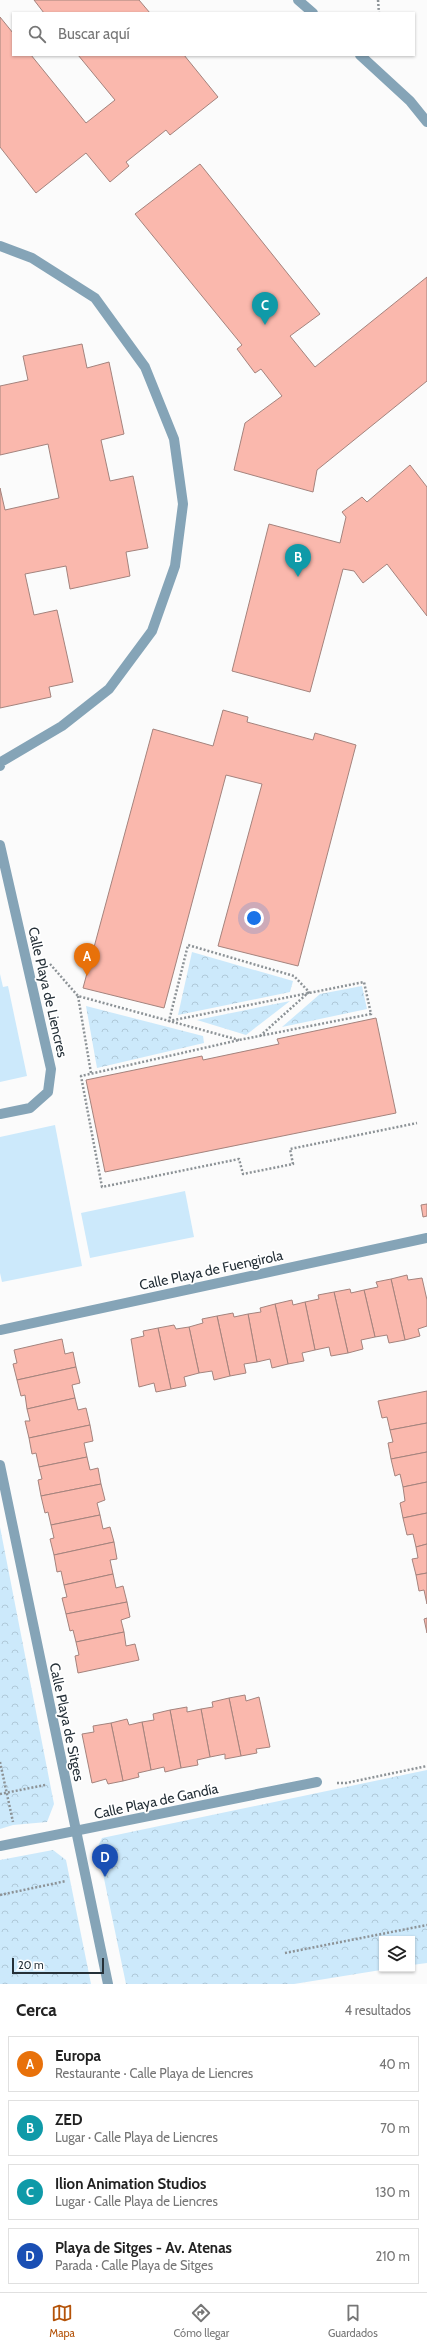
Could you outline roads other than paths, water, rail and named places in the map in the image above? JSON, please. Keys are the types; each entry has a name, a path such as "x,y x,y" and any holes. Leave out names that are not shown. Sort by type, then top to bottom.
{"street":[{"path":"298,0 312,12"},
{"path":"361,56 410,101 427,122"},
{"path":"0,246 32,258 95,298 145,366 174,439 183,504 175,566 152,631 110,689 62,726 1,762 0,766"},
{"name":"Calle Playa de Liencres","path":"0,845 51,1070 48,1092 30,1108 0,1114"},
{"name":"Calle Playa de Fuengirola","path":"0,1330 427,1238"},
{"name":"Calle Playa de Sitges","path":"0,1465 108,1984"},
{"name":"Calle Playa de Gandía","path":"0,1846 317,1782"}],"place":[{"name":"Ilion Animation Studios","path":"265,325"},
{"name":"ZED","path":"298,577"},
{"name":"Europa","path":"87,976"},
{"name":"Playa de Sitges - Av. Atenas","path":"105,1877"}]}
